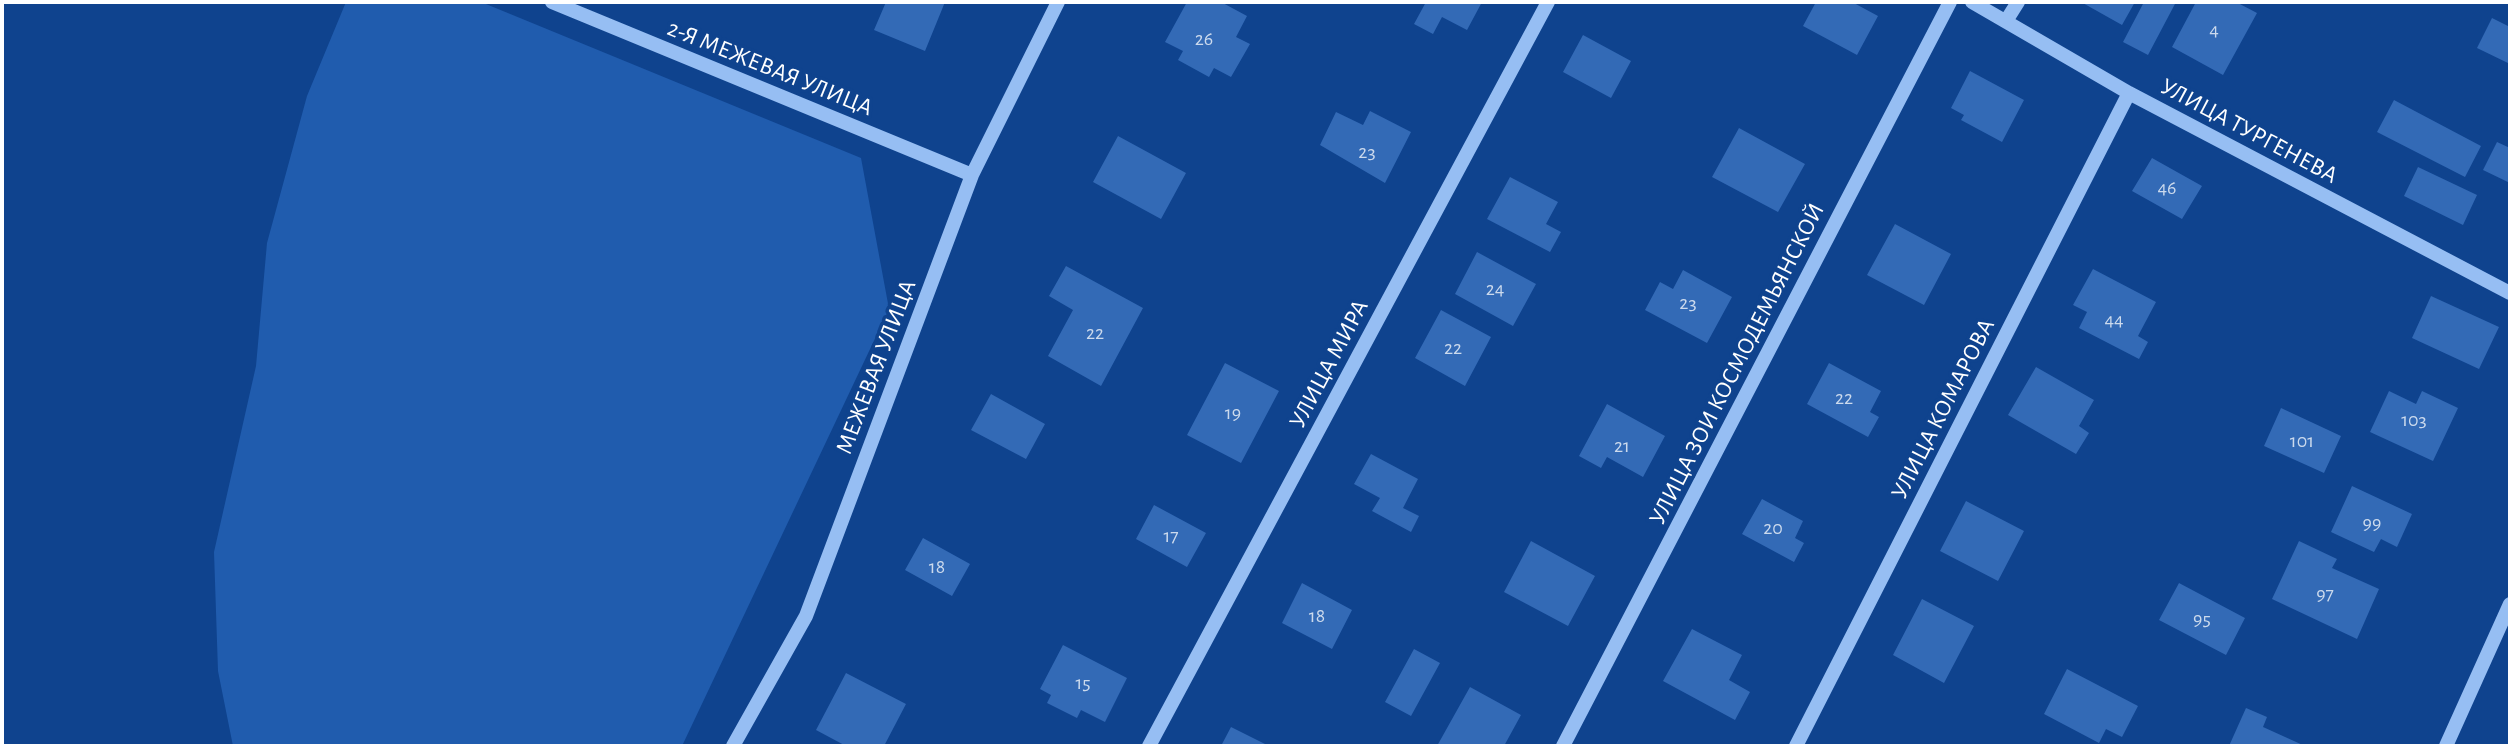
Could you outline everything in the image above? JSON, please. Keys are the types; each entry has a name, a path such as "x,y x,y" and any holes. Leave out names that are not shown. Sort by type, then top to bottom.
{"street":[{"name":"2-Я МЕЖЕВАЯ УЛИЦА","path":"552,2 972,175"},
{"name":"МЕЖЕВАЯ УЛИЦА","path":"733,746 806,616 972,175 1058,2"},
{"name":"УЛИЦА МИРА","path":"1149,746 1548,2"},
{"name":"УЛИЦА ЗОИ КОСМОДЕМЬЯНСКОЙ","path":"1563,746 1950,2"},
{"name":"УЛИЦА ТУРГЕНЕВА","path":"1972,2 2129,93 2510,293"},
{"path":"2006,21 2018,2"},
{"name":"УЛИЦА КОМАРОВА","path":"1796,746 2129,93"},
{"path":"2446,746 2510,604"}],"shaded area":[{"path":"346,2 481,2 861,158 889,309 682,746 233,746 218,671 214,552 256,366 267,243 307,96"}],"building":[{"path":"886,2 945,2 925,51 874,30"},
{"path":"1187,2 1221,2 1247,16 1236,37 1250,44 1231,77 1214,68 1209,77 1178,60 1183,51 1165,42"},
{"path":"1426,2 1482,2 1467,30 1442,17 1433,34 1414,24"},
{"path":"1816,2 1852,2 1878,16 1857,55 1803,26"},
{"path":"2081,2 2135,2 2122,25"},
{"path":"2144,2 2176,2 2148,55 2123,42"},
{"path":"2196,2 2236,2 2257,13 2223,75 2172,47"},
{"path":"2492,18 2510,27 2510,64 2477,48"},
{"path":"1583,35 1631,61 1611,98 1563,72"},
{"path":"1970,71 2024,100 2002,142 1961,120 1964,115 1951,108"},
{"path":"2394,100 2481,146 2465,177 2377,132"},
{"path":"1370,111 1411,132 1385,183 1320,145 1336,112 1363,125"},
{"path":"1739,128 1805,164 1778,212 1712,177"},
{"path":"1118,136 1186,173 1161,219 1093,182"},
{"path":"2497,142 2510,148 2510,183 2483,170"},
{"path":"2152,158 2202,186 2182,219 2132,191"},
{"path":"2418,167 2477,195 2463,225 2404,196"},
{"path":"1510,177 1558,202 1546,224 1561,232 1550,252 1487,219"},
{"path":"1895,224 1951,254 1924,305 1867,275"},
{"path":"1477,252 1536,284 1513,326 1455,294"},
{"path":"1066,266 1143,308 1101,386 1048,356 1073,310 1049,296"},
{"path":"2093,269 2156,302 2138,336 2148,342 2139,359 2079,328 2087,312 2073,305"},
{"path":"1683,270 1732,297 1707,343 1645,310 1660,282 1673,289"},
{"path":"2431,296 2499,327 2479,369 2412,338"},
{"path":"1441,310 1491,337 1465,386 1415,358"},
{"path":"1225,363 1279,391 1241,463 1187,435"},
{"path":"1829,363 1881,391 1870,412 1879,417 1868,437 1807,404"},
{"path":"2036,367 2094,400 2079,426 2089,433 2076,454 2008,415"},
{"path":"2389,391 2416,404 2422,391 2458,408 2433,461 2370,432"},
{"path":"991,394 1045,424 1026,459 971,430"},
{"path":"1607,404 1665,436 1643,477 1607,457 1601,468 1579,456"},
{"path":"2281,408 2341,436 2324,473 2264,446"},
{"path":"1371,454 1418,479 1403,508 1419,516 1411,532 1372,511 1380,498 1354,484"},
{"path":"2352,486 2412,514 2397,547 2381,539 2374,552 2331,532"},
{"path":"1762,499 1803,521 1795,538 1804,543 1794,562 1742,534"},
{"path":"1966,501 2024,531 1998,581 1940,551"},
{"path":"1154,505 1206,533 1187,567 1136,539"},
{"path":"923,538 970,564 952,596 905,570"},
{"path":"1531,541 1595,576 1568,626 1504,592"},
{"path":"2299,541 2337,559 2332,568 2379,589 2357,639 2272,599"},
{"path":"1302,583 1352,610 1332,649 1282,623"},
{"path":"2179,583 2245,618 2226,655 2159,620"},
{"path":"1922,599 1974,626 1944,683 1893,655"},
{"path":"1692,629 1742,655 1729,680 1750,692 1735,720 1663,681"},
{"path":"1063,645 1127,678 1105,722 1081,710 1077,718 1047,703 1051,695 1040,689"},
{"path":"1414,649 1440,663 1411,716 1385,702"},
{"path":"2067,669 2138,706 2122,737 2106,729 2099,743 2044,714"},
{"path":"846,673 906,704 884,746 846,746 816,730"},
{"path":"1470,687 1521,715 1504,746 1437,746"},
{"path":"2246,708 2267,717 2263,727 2305,746 2229,746"},
{"path":"1231,727 1269,746 1221,746"}]}
